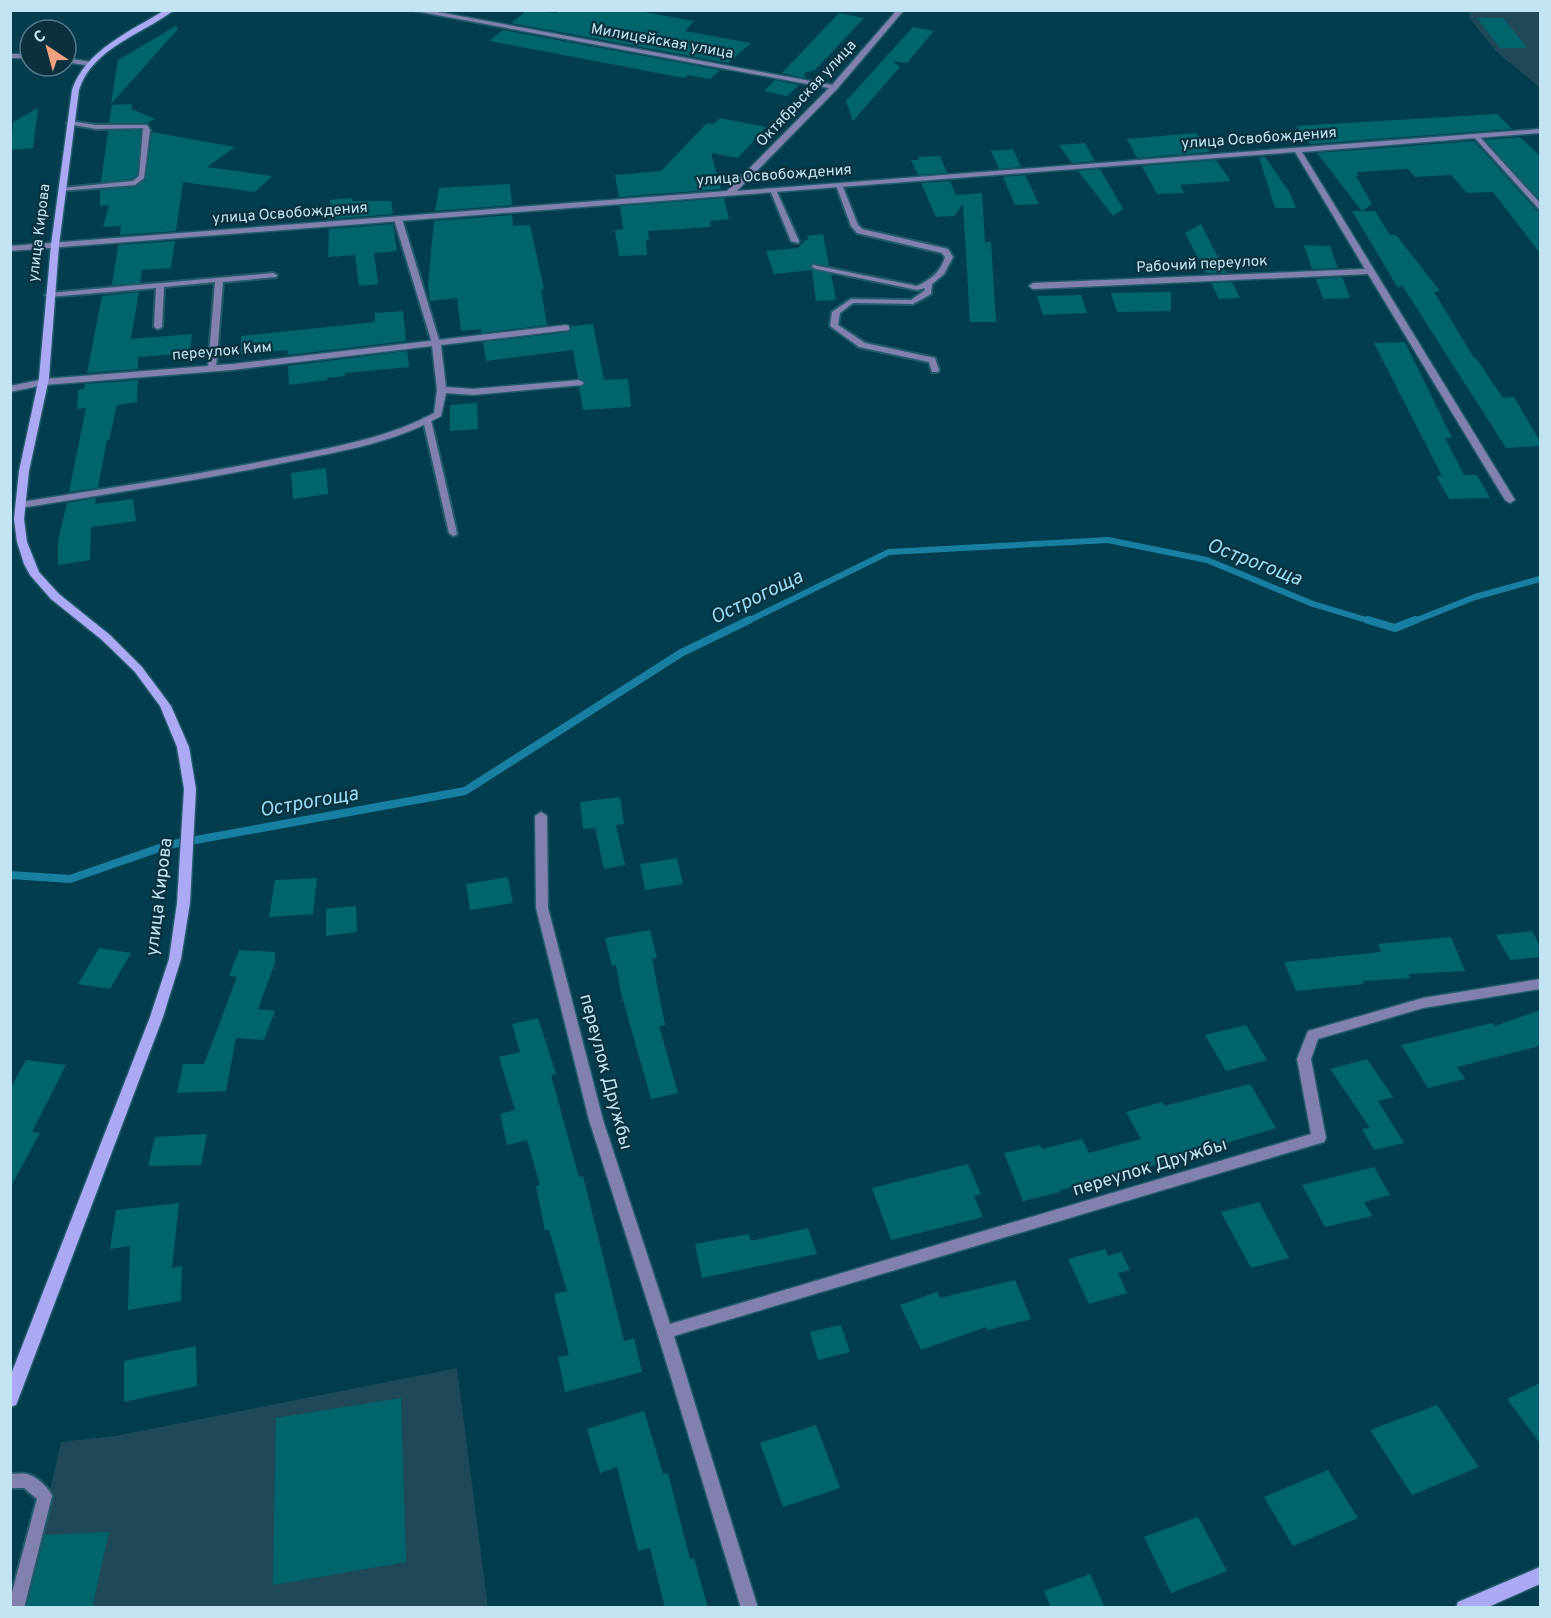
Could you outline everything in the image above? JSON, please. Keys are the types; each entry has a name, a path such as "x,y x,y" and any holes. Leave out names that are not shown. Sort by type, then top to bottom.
{"main road":[{"name":"улица Кирова","path":"11,1397 151,1031 175,956 184,891 189,773 175,723 162,700 132,661 43,585 30,566 23,547 20,527 27,455 44,382 49,295 73,99 79,81 92,64 115,45 171,10"},
{"path":"1464,1608 1540,1576"}],"street":[{"name":"Милицейская улица","path":"413,10 834,87"},
{"name":"Октябрьская улица","path":"730,194 834,87 901,10"},
{"path":"78,62 92,64"},
{"name":"улица Освобождения","path":"10,249 1540,131"},
{"path":"1298,150 1510,500"},
{"name":"Рабочий переулок","path":"1034,286 1372,271"},
{"name":"переулок Ким","path":"10,388 44,382 212,368 566,328"},
{"path":"21,505 246,468 360,443 428,420 438,414 442,390 436,343"},
{"path":"442,390 473,392 579,383"},
{"name":"переулок Дружбы","path":"541,816 542,908 596,1120 665,1332 750,1608"},
{"name":"переулок Дружбы","path":"665,1332 1319,1138 1304,1059 1313,1035 1423,1003 1540,984"}],"lane":[{"path":"62,190 135,183 142,177 147,130 145,126 96,127 70,123"},
{"path":"1476,136 1540,207"},
{"path":"839,185 855,226 861,231 945,251 949,257 948,263 929,285 928,292 913,302 851,301 836,312 834,326 862,345 932,360 934,370"},
{"path":"773,190 795,241"},
{"path":"398,219 436,343"},
{"path":"816,267 917,288 929,285"},
{"path":"49,295 273,275"},
{"path":"212,368 219,280"},
{"path":"158,327 160,285"},
{"path":"428,420 453,533"},
{"path":"10,1481 27,1481 45,1496 16,1608"}],"shaded area":[{"path":"1470,11 1540,11 1540,88 1496,51 1469,18"},
{"path":"457,1368 488,1607 23,1608 61,1442 115,1436"}],"building":[{"path":"528,10 556,13 560,10 633,10 694,21 685,31 751,43 728,63 511,23"},
{"path":"839,13 864,18 815,70 804,73 805,78 782,73"},
{"path":"1477,18 1503,18 1527,48 1500,48"},
{"path":"176,26 178,29 111,104 118,60"},
{"path":"913,27 934,31 907,63 892,61 900,67 853,121 846,101"},
{"path":"503,30 720,70 710,79 688,75 684,78 489,41"},
{"path":"775,80 799,85 787,96 764,91"},
{"path":"132,104 131,109 155,119 147,123 109,123 112,105"},
{"path":"38,108 33,148 11,150 13,122"},
{"path":"1497,114 1512,129 1310,144 1296,126"},
{"path":"720,118 766,127 738,158 711,153 721,189 619,197 615,175 661,171 707,123 714,124"},
{"path":"108,131 141,131 137,175 132,179 101,182"},
{"path":"152,132 235,147 207,167 272,176 255,192 183,182 176,231 120,235 121,226 103,227 109,205 100,206 100,190 135,187 145,180"},
{"path":"1196,133 1210,152 1137,158 1127,139"},
{"path":"1520,137 1540,156 1540,200 1485,140"},
{"path":"1474,141 1536,210 1540,211 1540,253 1493,192 1467,193 1451,175 1415,177 1408,169 1357,172 1359,176 1356,176 1372,204 1362,211 1317,153"},
{"path":"1085,143 1095,161 1072,163 1059,145"},
{"path":"1013,149 1021,167 999,169 991,151"},
{"path":"940,156 947,173 918,175 911,160 919,160 918,157"},
{"path":"1259,157 1265,157 1290,193 1296,208 1275,208"},
{"path":"1216,160 1231,181 1180,185 1184,193 1157,194 1142,166"},
{"path":"1100,169 1123,209 1113,216 1078,171"},
{"path":"1025,175 1039,204 1015,205 1003,177"},
{"path":"950,181 956,195 982,193 985,242 991,242 996,322 970,322 963,204 954,216 936,217 921,183"},
{"path":"510,184 512,205 435,211 439,188"},
{"path":"352,198 352,201 391,201 393,214 329,219 330,200"},
{"path":"724,198 729,219 710,221 711,227 648,231 647,255 619,256 615,230 623,229 620,206"},
{"path":"1352,211 1375,211 1390,235 1396,235 1440,291 1434,292 1474,358 1503,398 1514,397 1540,441 1540,446 1506,448 1402,285 1398,288"},
{"path":"512,215 513,226 530,225 544,289 541,289 547,325 481,333 481,329 461,331 457,298 430,301 428,285 434,221"},
{"path":"393,224 397,251 374,253 378,284 359,286 355,255 328,257 329,229"},
{"path":"1201,224 1226,273 1206,273 1185,233"},
{"path":"823,234 829,266 813,263 810,268 831,274 836,300 816,301 812,270 774,274 766,251 798,248 805,240 808,240 807,236"},
{"path":"175,241 171,268 142,270 140,283 112,285 118,245"},
{"path":"1304,245 1330,246 1338,268 1312,269"},
{"path":"1342,277 1350,298 1323,299 1316,279"},
{"path":"1232,282 1240,298 1219,299 1211,283"},
{"path":"139,292 131,339 192,334 190,353 138,357 138,369 87,373 102,296"},
{"path":"1171,292 1171,311 1117,312 1111,293"},
{"path":"1081,295 1087,313 1043,315 1037,296"},
{"path":"403,311 406,341 288,355 287,350 241,355 241,336 375,322 375,313"},
{"path":"593,324 604,380 628,379 631,407 583,410 579,387 586,383 578,378 573,350 486,361 483,342 569,332 571,326"},
{"path":"1405,342 1452,438 1445,438 1464,475 1477,475 1490,498 1449,499 1436,476 1442,476 1374,343"},
{"path":"407,351 409,367 345,373 345,376 326,378 328,380 289,385 288,366"},
{"path":"138,380 137,402 117,405 109,440 107,440 98,488 69,492 86,408 77,409 78,390 84,389 85,384"},
{"path":"477,403 478,429 450,431 450,405"},
{"path":"326,468 328,494 293,499 291,473"},
{"path":"96,498 95,504 133,499 136,521 91,527 90,560 58,565 58,541 67,503"},
{"path":"620,797 624,824 616,825 625,865 604,869 595,828 583,829 580,802"},
{"path":"677,858 683,884 645,890 640,864"},
{"path":"508,877 513,903 470,910 466,884"},
{"path":"317,878 313,914 269,917 275,880"},
{"path":"356,906 357,932 326,936 326,909"},
{"path":"650,930 657,958 652,959 665,1025 659,1026 678,1093 651,1099 621,993 616,965 612,966 605,938"},
{"path":"1532,931 1540,946 1540,957 1510,960 1496,935"},
{"path":"1451,937 1465,971 1409,974 1410,978 1363,981 1364,984 1296,991 1284,962 1381,952 1378,944"},
{"path":"99,948 131,953 110,989 78,984"},
{"path":"239,950 275,952 275,963 258,1009 275,1011 264,1040 236,1038 226,1091 177,1093 183,1064 204,1064 237,977 229,976"},
{"path":"1540,1010 1540,1046 1457,1067 1465,1079 1428,1088 1401,1045 1492,1023 1495,1026"},
{"path":"538,1018 556,1074 551,1075 579,1177 583,1176 624,1341 634,1338 642,1372 565,1392 558,1357 569,1355 554,1294 567,1291 549,1230 545,1230 536,1186 540,1185 527,1140 507,1145 500,1114 515,1110 499,1057 520,1052 512,1024"},
{"path":"1246,1025 1267,1060 1226,1071 1205,1035"},
{"path":"1367,1059 1393,1097 1378,1101 1404,1143 1374,1150 1362,1129 1370,1128 1330,1069"},
{"path":"26,1060 66,1065 32,1132 40,1133 10,1188 10,1089"},
{"path":"1250,1084 1276,1128 1138,1170 1060,1190 1061,1192 1023,1201 1004,1153 1040,1145 1042,1149 1082,1139 1089,1153 1141,1139 1126,1112 1162,1102 1164,1106"},
{"path":"207,1134 201,1165 148,1166 155,1137"},
{"path":"968,1164 981,1194 974,1196 983,1217 891,1240 872,1188"},
{"path":"1374,1167 1390,1195 1364,1202 1372,1216 1325,1227 1302,1185"},
{"path":"1259,1202 1289,1258 1251,1268 1221,1212"},
{"path":"179,1203 172,1268 182,1266 181,1301 128,1310 130,1246 110,1249 116,1210"},
{"path":"808,1228 817,1254 702,1278 695,1244 749,1234 751,1241"},
{"path":"1105,1249 1108,1256 1121,1252 1130,1270 1118,1273 1127,1293 1089,1304 1068,1259"},
{"path":"1015,1280 1031,1319 987,1330 986,1327 921,1350 900,1305 937,1292 940,1298"},
{"path":"841,1325 850,1352 818,1360 810,1332"},
{"path":"196,1346 197,1386 124,1402 124,1361"},
{"path":"1540,1383 1540,1443 1507,1399"},
{"path":"401,1398 406,1562 273,1585 276,1418"},
{"path":"1437,1405 1479,1467 1412,1495 1370,1430"},
{"path":"644,1411 663,1474 668,1473 690,1559 694,1558 708,1608 665,1608 650,1548 638,1551 617,1467 600,1473 587,1429"},
{"path":"816,1425 840,1488 783,1507 760,1443"},
{"path":"1328,1470 1358,1518 1293,1546 1264,1497"},
{"path":"1198,1517 1227,1571 1171,1593 1144,1537"},
{"path":"109,1532 92,1608 26,1608 45,1535"},
{"path":"1090,1574 1105,1608 1051,1608 1044,1591"}],"waterway":[{"name":"Острогоща","path":"746,622 889,552 1108,540 1207,560 1313,604 1373,622"},
{"name":"Острогоща","path":"1412,622 1475,597 1540,579"},
{"name":"Острогоща","path":"10,875 70,879 168,845 465,791 681,653 749,620"},
{"name":"Острогоща","path":"1368,620 1395,628 1415,620"}]}
